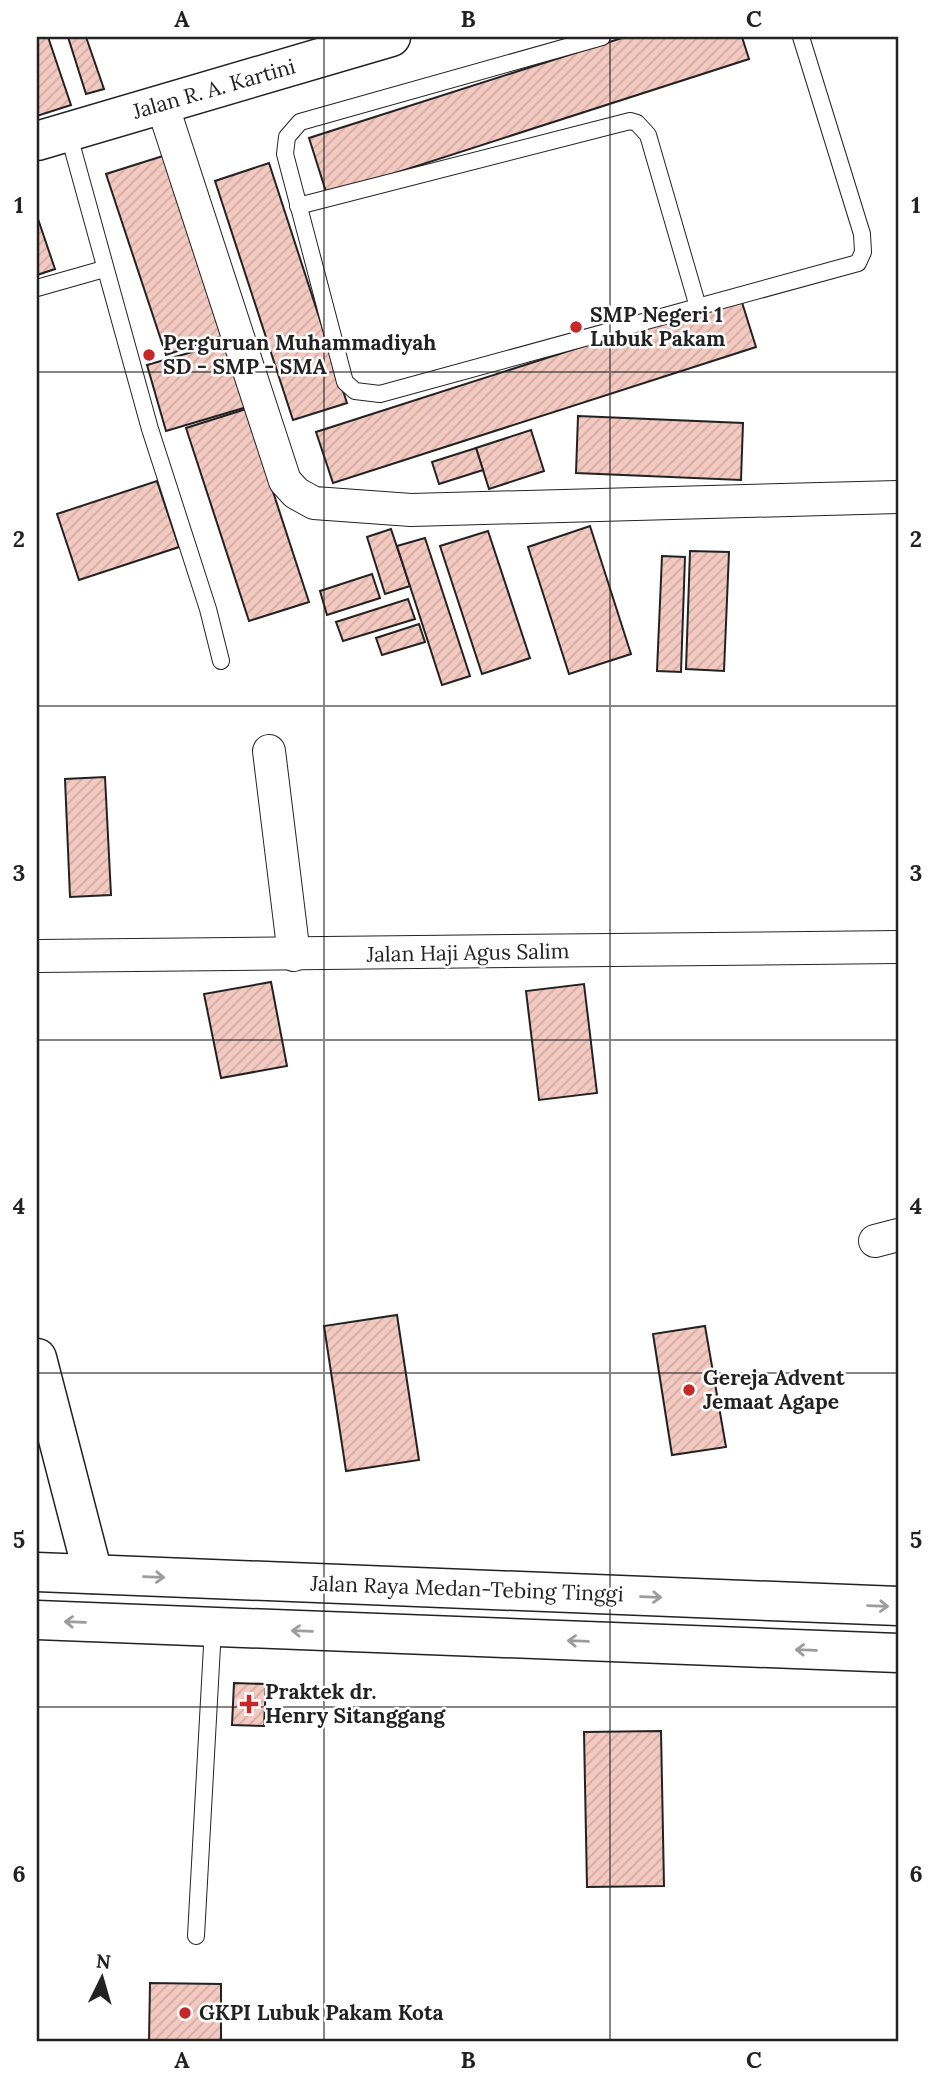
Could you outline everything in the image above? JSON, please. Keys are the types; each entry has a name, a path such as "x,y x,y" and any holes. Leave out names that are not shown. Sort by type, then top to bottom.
{"main road":[{"name":"Jalan R. A. Kartini","path":"52,136 391,37"},
{"path":"37,1358 93,1574"},
{"name":"Jalan Raya Medan-Tebing Tinggi","path":"37,1572 898,1606"},
{"path":"347,1584 347,1633"},
{"path":"37,1620 898,1653"}],"street":[{"path":"162,104 285,481 296,493 314,503 411,510 898,497"},
{"path":"269,751 294,955"},
{"name":"Jalan Haji Agus Salim","path":"37,956 898,947"}],"lane":[{"path":"602,37 300,122 287,137 285,154 345,382 355,391 380,394 853,266 862,259 862,234 801,37"},
{"path":"298,206 620,121 637,123 648,135 698,307"},
{"path":"52,136 104,269 149,429 208,609 221,661"},
{"path":"37,288 104,269"},
{"path":"196,1936 213,1628"}],"building":[{"path":"37,37 48,37 71,105 37,116"},
{"path":"68,37 86,37 104,89 86,94"},
{"path":"625,37 742,37 749,59 327,195 309,138"},
{"path":"166,155 225,335 166,355 106,174"},
{"path":"269,163 347,403 293,420 215,181"},
{"path":"37,216 55,269 37,275"},
{"path":"740,296 756,347 333,483 316,432"},
{"path":"227,342 247,407 166,431 147,365"},
{"path":"246,409 309,602 249,621 186,428"},
{"path":"578,416 743,423 741,480 576,473"},
{"path":"531,430 544,471 489,489 476,448"},
{"path":"476,448 483,470 439,484 432,462"},
{"path":"157,481 179,547 79,580 57,514"},
{"path":"590,526 631,654 569,674 528,547"},
{"path":"391,529 410,586 385,594 367,537"},
{"path":"488,531 530,658 482,674 440,546"},
{"path":"425,538 470,676 442,685 397,546"},
{"path":"690,551 729,552 724,671 686,669"},
{"path":"662,556 685,557 681,672 657,671"},
{"path":"372,574 380,598 327,615 320,591"},
{"path":"408,599 415,619 343,641 336,622"},
{"path":"419,624 425,642 382,655 376,638"},
{"path":"105,777 111,895 70,897 65,779"},
{"path":"271,982 287,1066 221,1078 204,994"},
{"path":"584,984 597,1093 539,1100 526,991"},
{"path":"397,1315 419,1460 346,1471 324,1326"},
{"name":"Gereja Advent Jemaat Agape","path":"705,1326 726,1447 672,1455 653,1334"},
{"name":"Praktek dr. Henry Sitanggang","path":"234,1683 266,1684 264,1726 232,1725"},
{"path":"661,1731 664,1886 587,1887 584,1732"},
{"name":"GKPI Lubuk Pakam Kota","path":"150,1983 221,1984 221,2042 149,2042"}],"place":[{"name":"SMP Negeri 1 Lubuk Pakam","path":"576,327"},
{"name":"Perguruan Muhammadiyah SD - SMP - SMA","path":"149,355"},
{"name":"Gereja Advent Jemaat Agape","path":"689,1390"},
{"name":"Praktek dr. Henry Sitanggang","path":"249,1704"},
{"name":"GKPI Lubuk Pakam Kota","path":"185,2013"}]}
